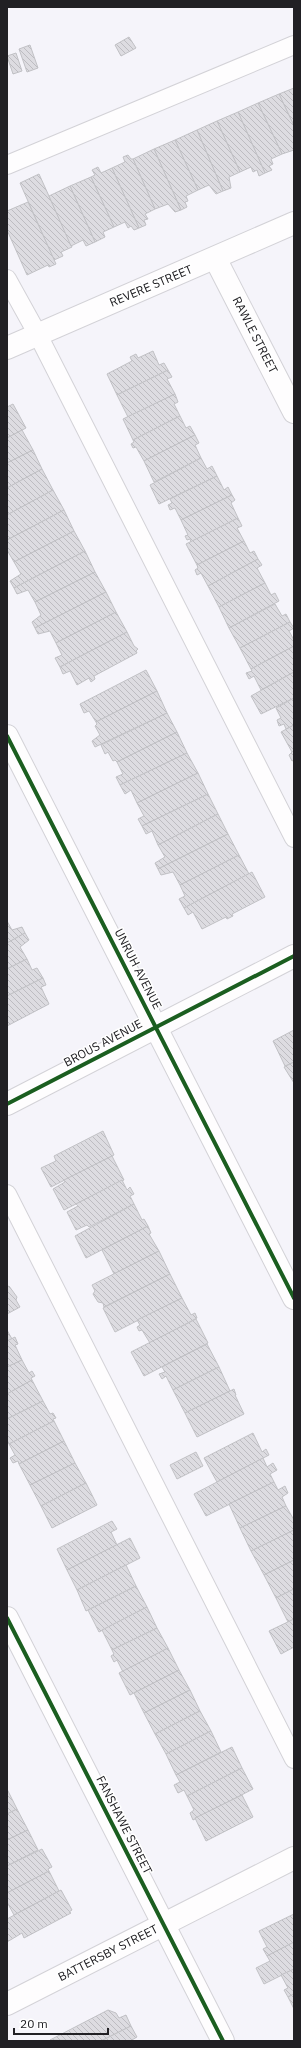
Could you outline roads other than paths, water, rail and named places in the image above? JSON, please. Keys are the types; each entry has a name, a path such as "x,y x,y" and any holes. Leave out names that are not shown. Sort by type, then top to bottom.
{"street":[{"name":"REVERE STREET","path":"7,348 294,223"},
{"name":"RAWLE STREET","path":"215,258 294,412"},
{"name":"UNRUH AVENUE","path":"7,736 294,1298"},
{"name":"BROUS AVENUE","path":"7,1104 294,956"},
{"name":"FANSHAWE STREET","path":"7,1618 223,2041"},
{"name":"BATTERSBY STREET","path":"7,2004 294,1858"}],"lane":[{"path":"7,165 294,45"},
{"path":"7,279 38,335 294,838"},
{"path":"7,1194 294,1758"}]}
